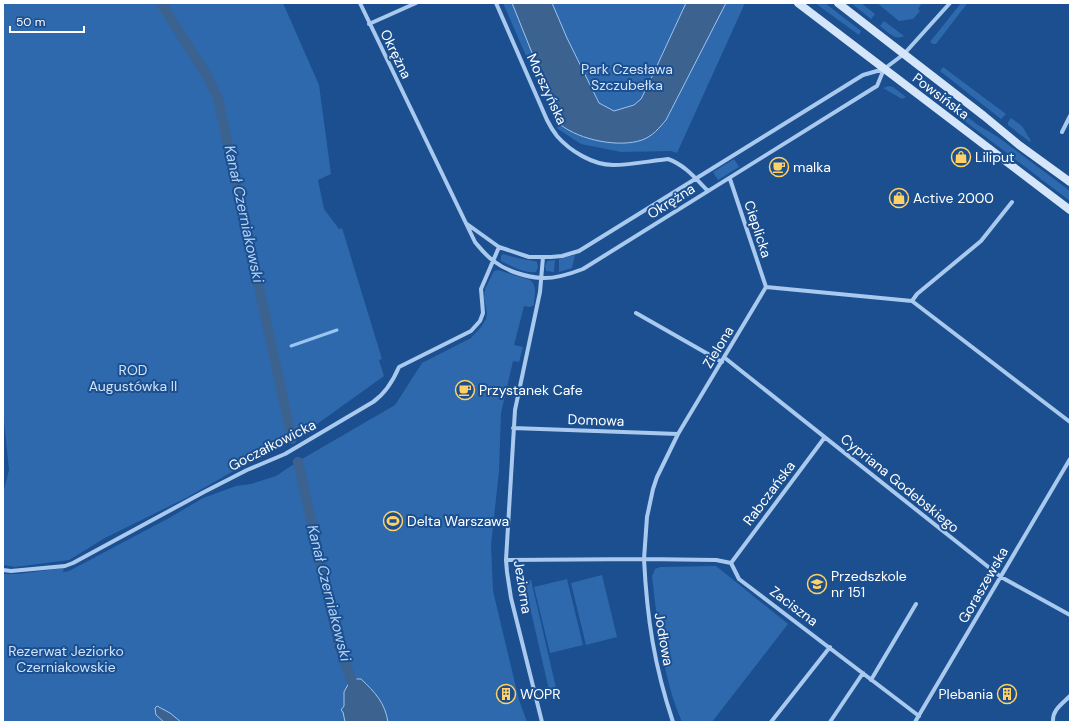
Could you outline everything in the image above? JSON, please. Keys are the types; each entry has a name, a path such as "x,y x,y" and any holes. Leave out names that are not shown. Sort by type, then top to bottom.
{"main road":[{"name":"Powsińska","path":"798,3 1070,210"},
{"name":"Powsińska","path":"838,3 984,116 1019,145 1070,182"}],"street":[{"name":"Okrężna","path":"360,3 475,242 493,261 504,268 517,273 541,278 558,276 583,269 708,191 730,179 877,86 884,69"},
{"path":"369,24 416,3"},
{"name":"Morszyńska","path":"496,3 547,120 557,135 568,147 580,155 597,162 612,165 668,159 688,171 708,191"},
{"name":"Okrężna","path":"465,222 498,247 529,257 543,258 562,256 579,251 863,75 884,69 904,54 950,3"},
{"path":"1062,132 1070,116"},
{"name":"Cieplicka","path":"730,179 766,287"},
{"path":"912,301 917,294 981,241 1012,202"},
{"name":"Goczałkowicka","path":"3,570 11,571 65,566 73,563 204,492 247,470 286,454 373,402 387,389 395,377 399,367 471,331 480,321 483,313 481,289 498,247"},
{"name":"Jeziorna","path":"542,722 511,598 506,560 516,399 540,293 543,258"},
{"path":"766,287 912,301 1070,422"},
{"name":"Zielona","path":"644,559 647,517 657,477 678,434 766,287"},
{"name":"Cypriana Godebskiego","path":"636,313 723,360 825,437 1001,577 1070,614"},
{"name":"Domowa","path":"513,428 678,434"},
{"name":"Rabczańska","path":"731,563 825,437"},
{"name":"Goraszewska","path":"915,722 1070,459"},
{"path":"506,560 644,559 716,560 731,563"},
{"name":"Jodłowa","path":"644,559 651,636 659,676 674,722"},
{"name":"Zaciszna","path":"731,563 739,579 919,716"},
{"path":"871,680 916,604"},
{"path":"771,722 830,647"},
{"path":"830,722 863,673"},
{"path":"1054,722 1054,712 1070,696"}],"green space":[{"name":"ROD Augustówka II","path":"3,3 283,3 319,85 331,174 318,180 324,209 339,229 342,228 382,359 379,360 384,376 306,432 283,445 280,442 275,449 186,498 105,538 69,560 15,567 3,565 3,493 9,470 3,411"},
{"name":"Park Czesława Szczubełka","path":"503,3 745,3 677,153 671,151 621,152 581,144 558,129"},
{"path":"815,3 825,3 861,31 859,35"},
{"path":"851,3 861,3 875,14 871,19"},
{"path":"877,3 922,3 918,9 920,11 913,19 899,21"},
{"path":"961,3 966,3 966,5 936,44 930,42"},
{"path":"884,21 904,36 895,37 889,33 880,26"},
{"path":"943,67 1006,114 1001,119 940,71"},
{"path":"889,86 893,87 906,97 902,99 883,88"},
{"path":"927,87 978,125 998,137 1070,191 1070,201 925,91"},
{"path":"1011,118 1022,126 1031,141 1030,142 1008,125"},
{"path":"734,159 739,167 718,180 713,172"},
{"path":"503,254 537,262 538,267 536,272 523,271 501,261 501,256"},
{"path":"575,255 572,268 559,272 559,259"},
{"path":"555,260 554,272 546,271 545,267 547,261"},
{"name":"Rezerwat Jeziorko Czerniakowskie","path":"498,270 530,280 534,285 535,291 534,305 530,307 524,306 514,345 523,347 519,362 513,361 501,413 499,471 491,545 493,591 519,700 527,722 3,722 3,574 18,574 64,568 63,572 69,571 169,518 203,498 236,486 251,484 276,476 294,464 335,649 344,646 302,459 395,405 422,363 471,338 486,319 487,313 484,298 485,289 494,271"},
{"path":"716,566 788,624 712,722 682,722 675,705 665,669 652,576 655,569 660,567"},
{"path":"602,575 617,637 586,645 571,583"},
{"path":"567,579 583,645 550,653 534,587"},
{"path":"531,580 556,688 549,690 524,581"}],"shaded area":[{"path":"512,3 552,3 567,38 599,103 614,111 634,105 641,99 686,3 726,3 666,120 656,132 642,140 611,143 578,135 561,125"},
{"path":"351,679 361,679 375,693 382,703 388,722 345,722 343,712 341,710 344,706 344,692"},
{"path":"157,706 170,713 181,722 164,722 156,715 155,708"}],"waterway":[{"name":"Kanał Czerniakowski","path":"161,3 209,79 218,99 292,439"},
{"path":"291,346 337,330"},
{"name":"Kanał Czerniakowski","path":"298,462 340,648 356,693"}],"place":[{"name":"Liliput","path":"961,157"},
{"name":"malka","path":"779,167"},
{"name":"Active 2000","path":"899,198"},
{"name":"Przystanek Cafe","path":"465,390"},
{"name":"Delta Warszawa","path":"393,521"},
{"name":"Przedszkole nr 151","path":"817,584"},
{"name":"WOPR","path":"506,694"},
{"name":"Plebania","path":"1007,694"}]}
